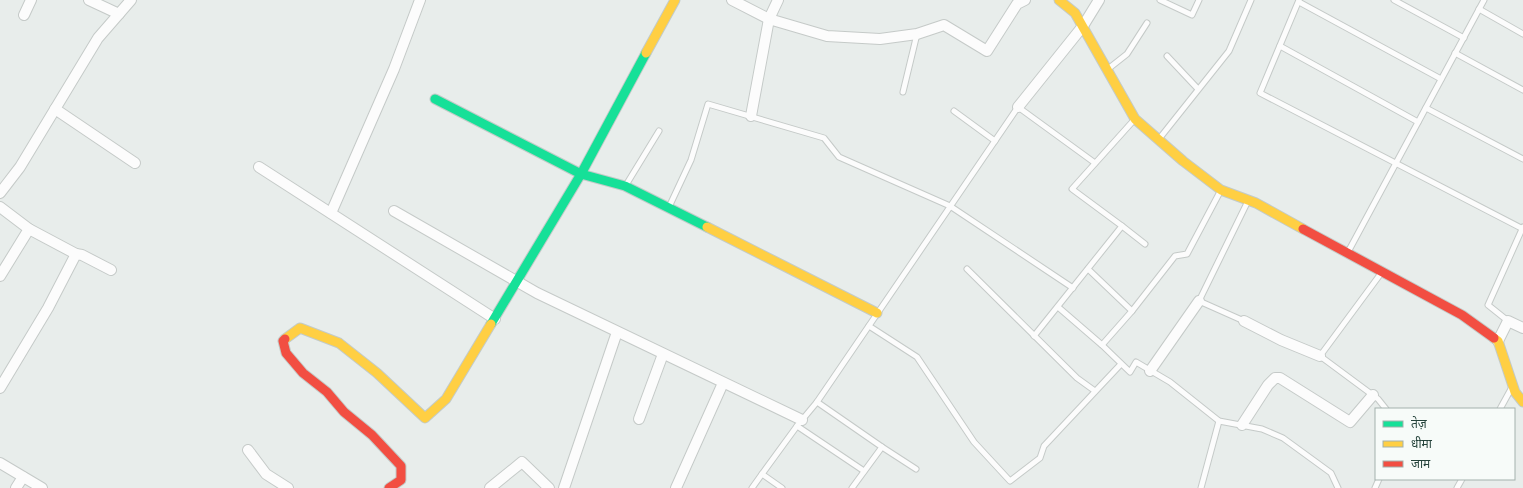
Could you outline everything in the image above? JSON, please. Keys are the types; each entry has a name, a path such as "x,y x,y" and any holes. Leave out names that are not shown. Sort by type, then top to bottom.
{"street":[{"path":"24,15 31,0"},
{"path":"89,0 119,14"},
{"path":"0,193 20,167 98,38 131,0"},
{"path":"331,213 394,69 420,0"},
{"path":"389,488 401,480 401,466 372,434 344,412 326,392 303,373 286,353 283,341 300,328 339,343 377,373 425,418 446,399 495,319 581,174 675,0"},
{"path":"732,0 769,20 827,36 880,39 917,34 944,25 987,51 1017,4 1025,0"},
{"path":"752,116 769,20 778,0"},
{"path":"1059,0 1075,13 1135,119 1158,140 1222,190 1248,200 1462,315 1498,342 1515,392 1523,402"},
{"path":"1018,107 1083,26 1099,0"},
{"path":"435,98 581,174 625,186 877,313"},
{"path":"55,109 135,163"},
{"path":"259,167 495,319"},
{"path":"0,208 29,229 110,270"},
{"path":"394,211 517,282 723,383 799,423"},
{"path":"0,276 29,229"},
{"path":"0,388 48,308 76,254"},
{"path":"1150,371 1199,301"},
{"path":"1244,321 1281,340 1320,356"},
{"path":"1498,342 1508,321 1523,328"},
{"path":"564,488 617,332"},
{"path":"639,419 663,354"},
{"path":"1242,425 1268,385 1275,378 1280,378 1350,422 1373,395"},
{"path":"676,488 723,383"},
{"path":"248,450 266,474 288,488"},
{"path":"490,488 522,462 549,488"},
{"path":"0,463 42,488"},
{"path":"16,488 23,476"}],"lane":[{"path":"1160,0 1192,15 1199,0"},
{"path":"1158,140 1229,51 1251,0"},
{"path":"1394,0 1464,38"},
{"path":"1347,253 1484,0"},
{"path":"1441,80 1299,1 1260,93 1395,164 1523,228 1488,305 1508,321"},
{"path":"1479,9 1523,34"},
{"path":"1107,69 1127,54 1147,23"},
{"path":"903,92 917,34"},
{"path":"1280,46 1418,122"},
{"path":"1455,53 1523,90"},
{"path":"1167,56 1198,89"},
{"path":"668,208 691,160 708,104 824,138 839,157 950,206 1073,288"},
{"path":"752,488 799,423 817,402 1018,107 1095,163"},
{"path":"1426,108 1523,159"},
{"path":"954,111 995,141"},
{"path":"1135,119 1072,189 1145,244"},
{"path":"625,186 659,131"},
{"path":"1102,345 1175,256 1187,254 1222,190"},
{"path":"1244,321 1199,301 1248,200"},
{"path":"1034,336 1122,226"},
{"path":"967,269 1077,378 1095,391"},
{"path":"1088,269 1132,310"},
{"path":"1382,271 1320,356 1373,395 1385,408"},
{"path":"1058,306 1130,372 1136,362 1170,382 1219,421 1262,429 1283,438 1331,473 1338,488"},
{"path":"869,326 917,358 974,442 1010,480 1040,458 1044,446 1121,364"},
{"path":"1501,408 1513,385"},
{"path":"817,402 916,469"},
{"path":"1201,488 1219,421"},
{"path":"799,423 864,471"},
{"path":"852,488 882,447"},
{"path":"762,474 782,488"}],"traffic: fast":[{"path":"491,324 581,174 646,53"},
{"path":"435,99 581,174 625,186 707,227"}],"traffic: slow":[{"path":"646,53 675,0"},
{"path":"1059,0 1075,13 1135,119 1183,161 1221,190 1256,203 1303,229"},
{"path":"707,227 877,313"},
{"path":"285,339 300,328 339,343 377,373 425,418 446,399 491,324"},
{"path":"1494,338 1498,341 1515,392 1523,402"}],"traffic: jam":[{"path":"1303,229 1462,315 1494,338"},
{"path":"285,339 283,341 286,353 303,373 327,392 344,412 372,435 401,466 401,480 389,488"}]}
